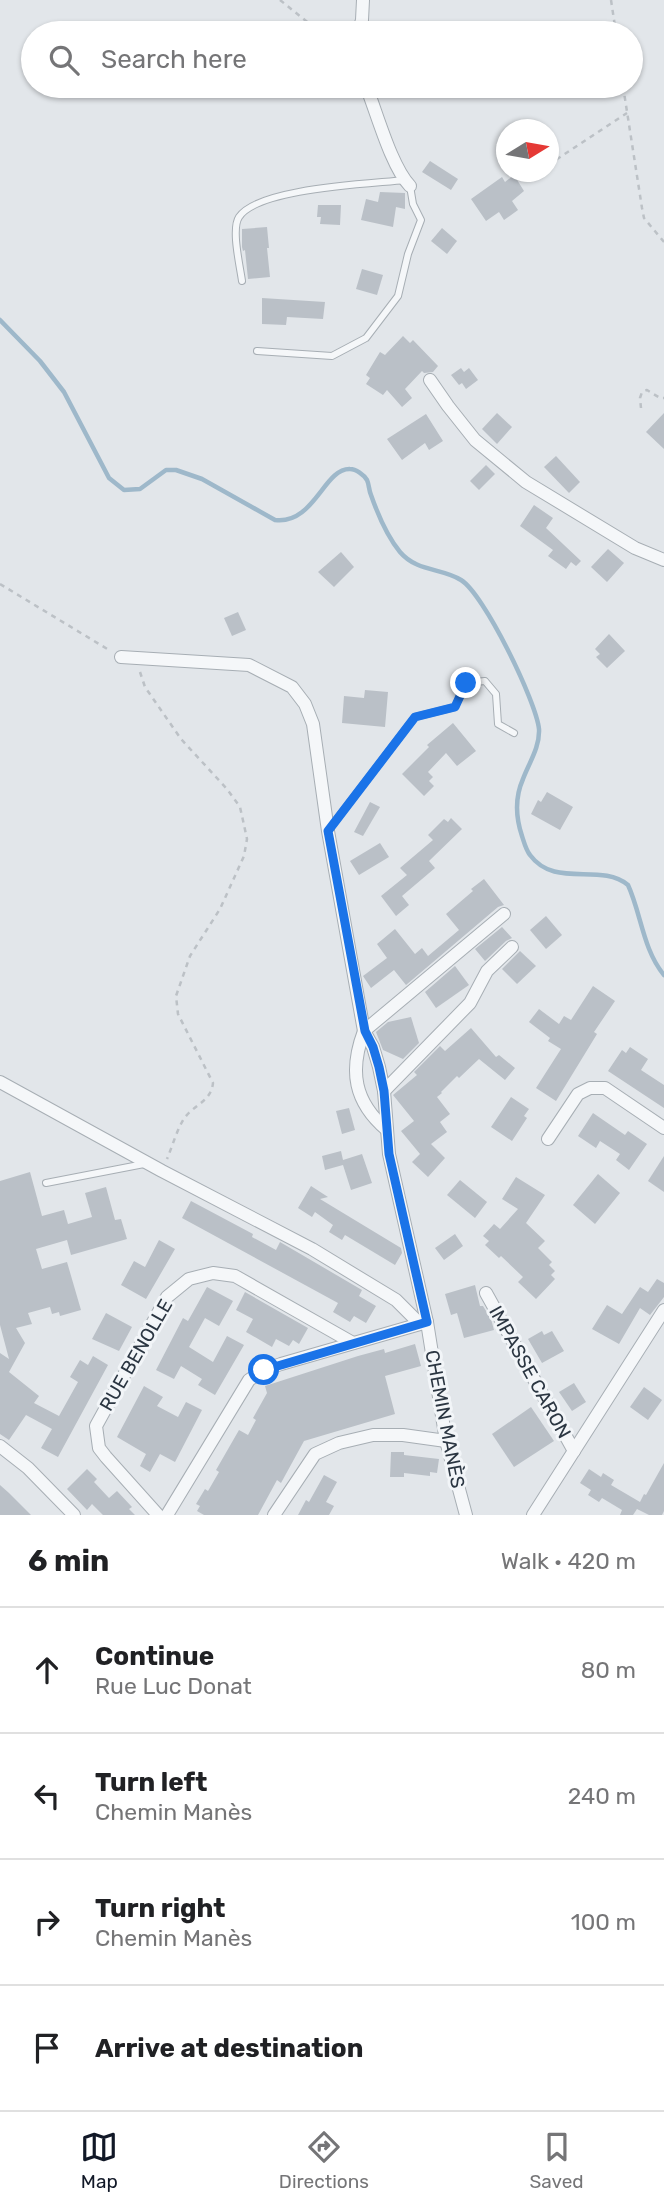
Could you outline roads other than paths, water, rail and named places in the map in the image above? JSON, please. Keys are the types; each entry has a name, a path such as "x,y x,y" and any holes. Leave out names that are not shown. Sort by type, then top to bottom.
{"street":[{"path":"362,21 363,0"},
{"path":"371,98 408,183"},
{"path":"430,380 475,439 526,482 635,548 664,560"},
{"name":"CHEMIN MANÈS","path":"121,657 249,665 292,687 305,704 313,724 328,831 365,1031 373,1047 384,1091 389,1154 446,1441 466,1515"},
{"path":"387,1130 373,1119 365,1108 357,1085 358,1055 365,1031 504,914"},
{"path":"384,1091 470,1003 487,971 512,947"},
{"path":"0,1082 312,1249 396,1300 423,1322"},
{"path":"548,1139 578,1094 590,1088 605,1088 664,1128"},
{"name":"RUE BENOLLE","path":"158,1515 99,1447 96,1426 167,1297 189,1279 213,1273 235,1276 353,1343"},
{"name":"IMPASSE CARON","path":"486,1293 574,1451"},
{"path":"533,1515 664,1310"},
{"path":"167,1515 249,1380 264,1370 423,1322"},
{"path":"274,1515 315,1454 339,1443 373,1435 403,1435 446,1441"},
{"path":"0,1446 28,1468 74,1515"}],"lane":[{"path":"242,281 235,228 238,218 246,209 286,193 408,183 413,204 421,220 408,254 398,296 366,338 332,356 257,351"},
{"path":"328,831 415,717 455,707 466,683 485,681 496,694 498,724 514,733"},
{"path":"46,1183 148,1163"}],"waterway":[{"path":"0,320 40,361 64,392 109,478 124,490 140,489 166,470 176,470 202,479 275,520 300,514 341,471 352,469 364,476 383,525 400,552 414,563 454,576 471,589 495,626 519,673 539,729 536,749 520,786 517,807 518,822 529,853 540,865 552,871 604,875 628,885 651,954 664,975"}]}
